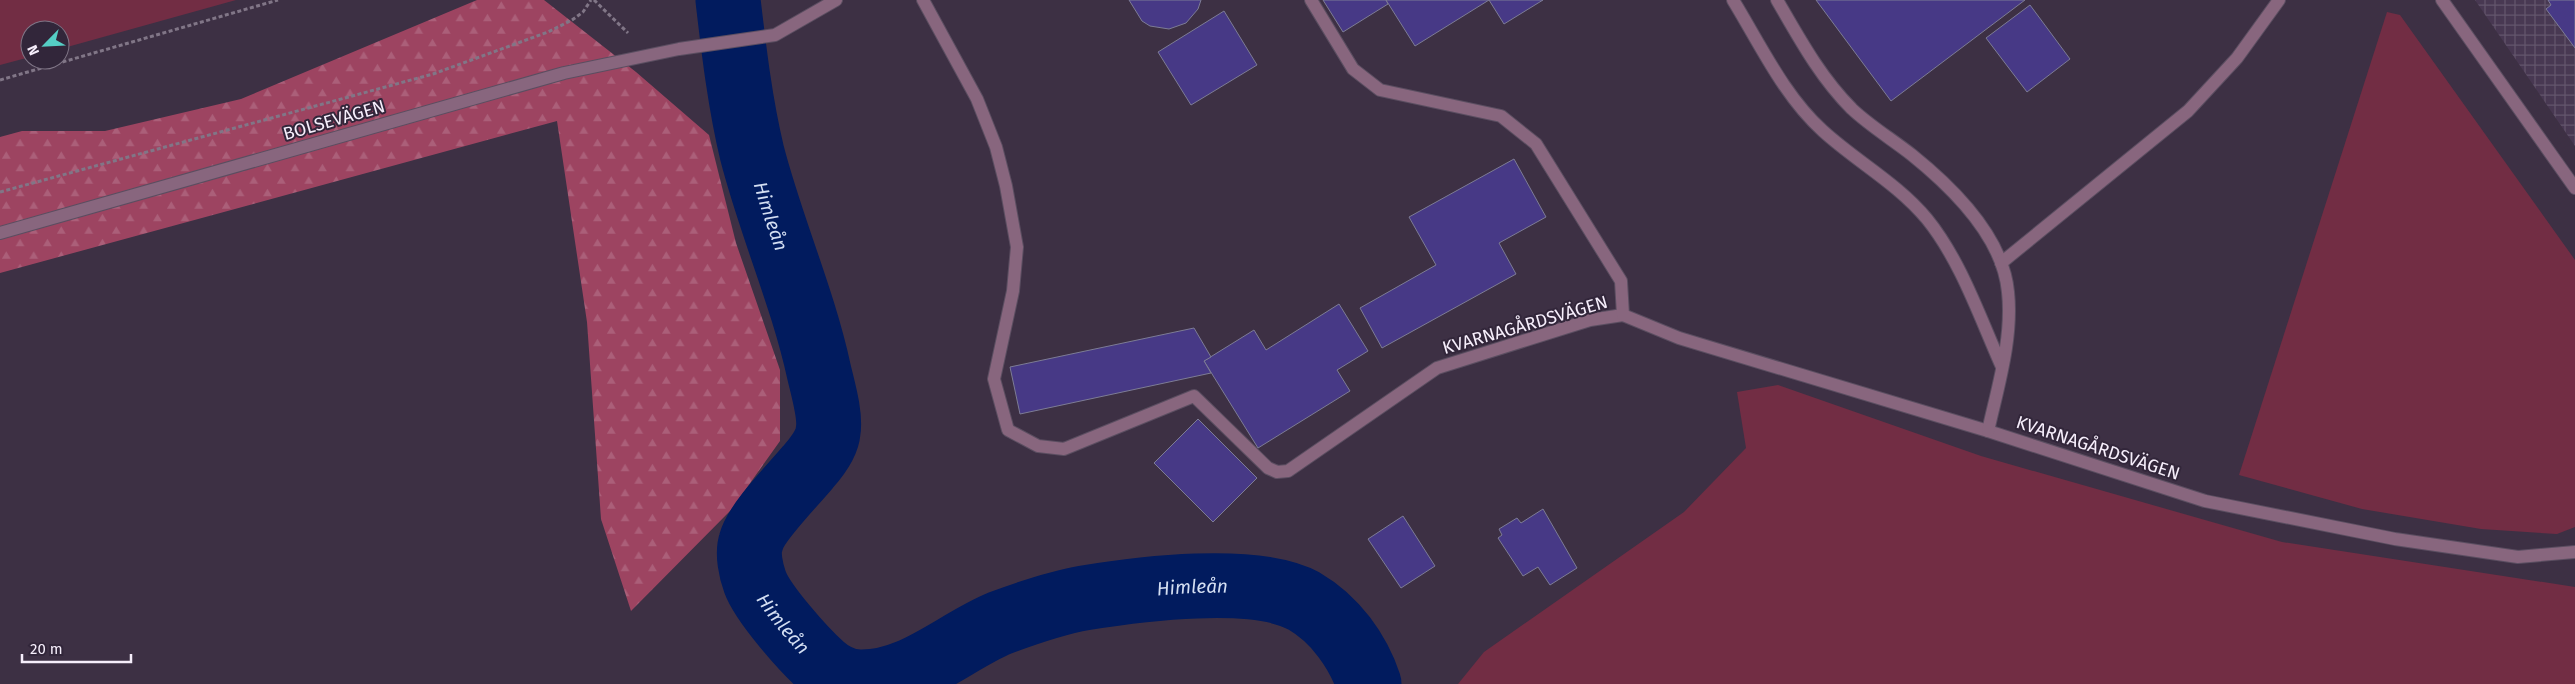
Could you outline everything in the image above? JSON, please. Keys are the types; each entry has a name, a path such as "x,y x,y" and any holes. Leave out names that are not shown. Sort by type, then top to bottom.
{"street":[{"name":"BOLSEVÄGEN","path":"0,233 564,73 679,49 775,35 836,0"},
{"name":"KVARNAGÅRDSVÄGEN","path":"923,0 977,99 996,147 1006,186 1017,248 1014,291 994,379 1008,430 1038,446 1064,448 1194,396 1268,468 1277,472 1288,471 1437,368 1590,320 1623,315 1679,338 1988,430 2205,501 2395,539 2518,557 2575,552"},
{"name":"KVARNAGÅRDSVÄGEN","path":"1311,0 1353,69 1380,90 1500,116 1536,144 1621,281 1623,315"},
{"path":"1733,0 1799,106 1822,131 1895,186 1927,220 1950,254 2002,368"},
{"path":"1776,0 1818,69 1853,109 1914,157 1952,191 1988,235 2001,263 2008,290 2009,319 2002,368 1988,430"},
{"path":"2001,263 2188,111 2237,58 2279,0"},
{"path":"2442,0 2575,188"}],"path":[{"path":"0,80 278,0"},
{"path":"0,192 433,74 556,28 583,12 592,0 650,55"}],"shaded area":[{"path":"0,0 236,0 70,46 70,20 20,20 20,60 0,65"},
{"path":"2475,0 2575,0 2575,146"},
{"path":"2387,12 2400,15 2575,260 2575,527 2557,534 2481,529 2362,509 2239,475"},
{"path":"1778,385 1981,456 2282,542 2575,587 2575,684 1458,684 1484,652 1684,512 1746,448 1737,392"}],"green space":[{"path":"477,0 544,0 636,72 709,135 736,243 780,370 780,441 731,510 631,611 601,519 587,322 557,121 0,273 0,137 22,131 105,131 241,99"}],"building":[{"path":"1129,0 1201,0 1198,9 1186,23 1169,29 1150,26 1142,21"},
{"path":"1323,0 1386,0 1388,4 1343,32"},
{"path":"1386,0 1489,0 1415,46"},
{"path":"1489,0 1543,0 1504,24"},
{"path":"1816,0 2025,0 1891,101"},
{"path":"2548,0 2575,0 2575,48 2546,9 2551,5"},
{"path":"2030,5 2070,59 2027,92 1986,38"},
{"path":"1224,11 1257,65 1191,105 1158,52"},
{"path":"1514,159 1546,217 1499,243 1516,274 1382,348 1360,308 1436,265 1409,217"},
{"path":"1339,304 1368,351 1337,370 1350,391 1258,448 1204,361 1254,330 1266,350"},
{"path":"1194,328 1211,357 1204,361 1211,373 1020,414 1010,367"},
{"path":"1198,419 1257,478 1213,522 1154,463"},
{"path":"1543,509 1577,568 1550,585 1538,567 1523,576 1498,538 1502,535 1499,529 1517,518 1521,523"},
{"path":"1403,516 1435,566 1401,588 1368,539"}],"waterway":[{"name":"Himleån","path":"728,0 735,58 752,153 812,344 828,410 829,426 823,446 814,459 776,503 754,534 749,551 750,562 755,582 766,602 814,659 839,677 858,682 878,681 915,669 1000,623 1052,605 1084,598 1135,591 1196,586 1227,586 1257,588 1283,593 1304,601 1315,608 1335,626 1352,648 1369,684"}]}
